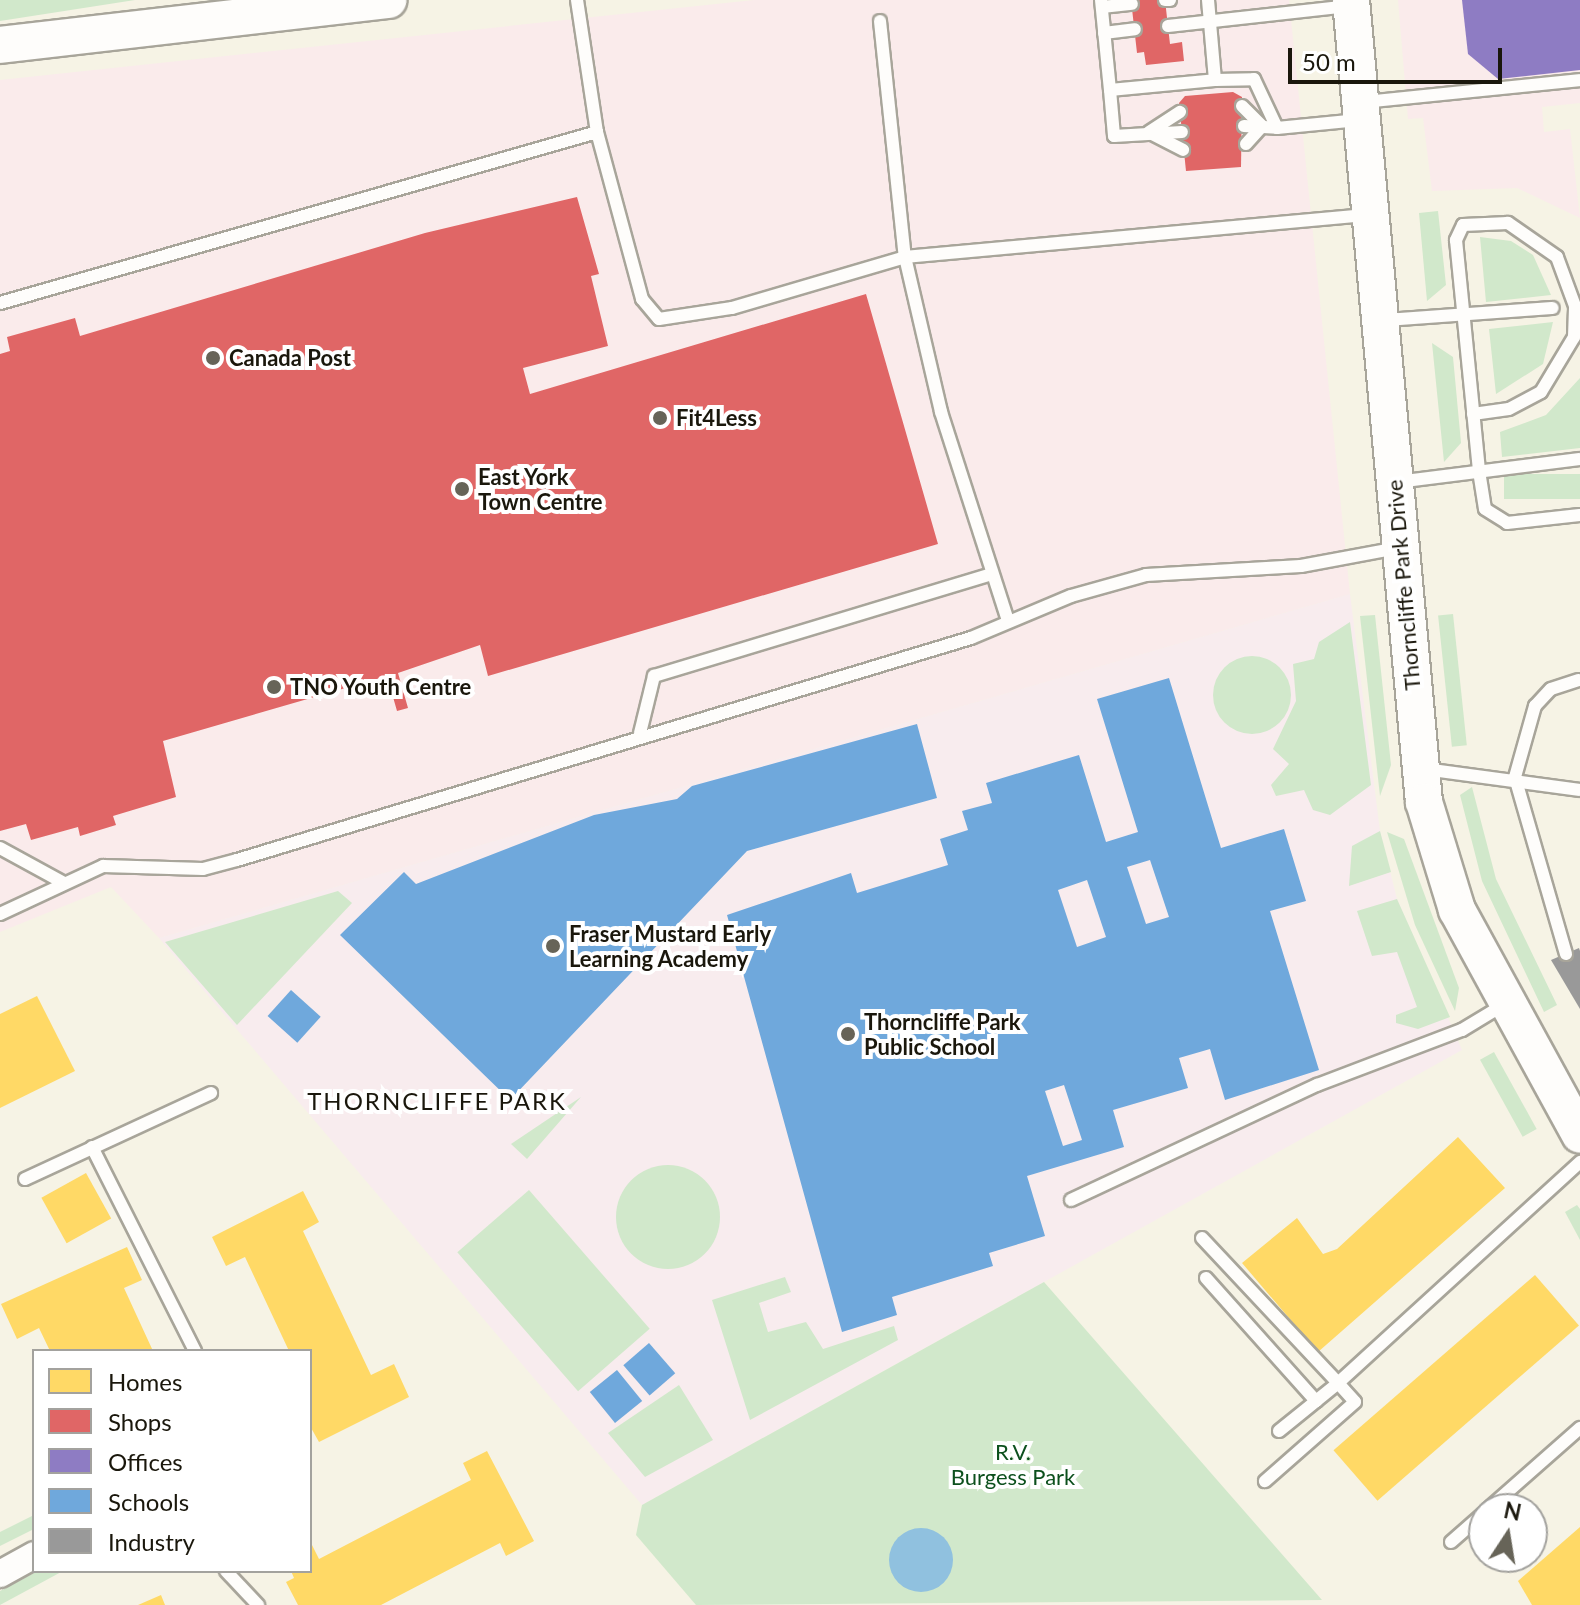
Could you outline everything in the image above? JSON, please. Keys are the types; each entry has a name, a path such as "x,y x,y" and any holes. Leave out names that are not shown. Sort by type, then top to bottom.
{"street":[{"path":"0,45 388,0"},
{"name":"Thorncliffe Park Drive","path":"1351,3 1382,320 1398,548 1419,768 1457,910 1580,1135"},
{"path":"0,1574 32,1556"}],"lane":[{"path":"577,0 597,132 642,299 659,319 732,308 905,257 1320,224 1372,214"},
{"path":"1208,0 1215,80"},
{"path":"1168,26 1351,3"},
{"path":"1132,4 1101,4 1114,136 1182,132"},
{"path":"880,21 905,257 941,412 1008,621"},
{"path":"1104,33 1135,29"},
{"path":"1110,90 1254,79 1277,128"},
{"path":"1244,126 1277,128 1362,111 1580,80"},
{"path":"1242,106 1262,126"},
{"path":"1149,132 1180,112"},
{"path":"1246,144 1262,126"},
{"path":"0,303 597,132"},
{"path":"1149,132 1183,150"},
{"path":"1473,414 1509,409 1554,380 1574,337 1578,306 1569,280 1544,243 1508,223 1480,220 1463,225 1456,240 1464,315 1473,414 1479,471 1485,509 1507,523 1580,515"},
{"path":"1382,320 1553,308"},
{"path":"1394,483 1580,459"},
{"path":"0,914 103,866 203,869 1008,621 1146,575 1301,566 1398,548"},
{"path":"640,733 654,676 991,574"},
{"path":"1566,954 1515,777 1535,706 1551,689 1579,680"},
{"path":"1419,768 1515,777 1580,790"},
{"path":"0,848 64,883"},
{"path":"1071,1200 1317,1085 1462,1030 1508,1002"},
{"path":"25,1179 211,1093"},
{"path":"92,1147 194,1349"},
{"path":"1279,1431 1338,1383 1580,1162"},
{"path":"1202,1238 1355,1402 1265,1481"},
{"path":"1206,1278 1316,1401"},
{"path":"1506,1493 1580,1428"},
{"path":"1451,1542 1468,1527"},
{"path":"228,1573 258,1605"}],"shaded area":[{"path":"754,0 1289,0 1350,594 159,938 111,887 0,932 0,80"},
{"path":"1398,0 1580,0 1580,103 1542,107 1544,132 1570,129 1580,218 1517,188 1432,191 1423,118 1408,119"},
{"name":"Thorncliffe Park Public School","path":"1350,594 1380,831 1397,899 1462,1050 642,1505 159,938"}],"green space":[{"path":"0,0 135,0 0,21"},
{"path":"1438,211 1446,285 1427,301 1419,213"},
{"path":"1480,237 1511,241 1533,255 1551,295 1486,302"},
{"path":"1553,322 1543,364 1496,394 1489,329"},
{"path":"1432,343 1453,357 1461,443 1444,462"},
{"path":"1580,378 1580,448 1502,457 1500,432 1546,415"},
{"path":"1504,474 1580,474 1580,499 1504,499"},
{"path":"1453,614 1467,745 1452,747 1438,616"},
{"path":"1375,615 1391,765 1380,796 1360,616"},
{"path":"1350,622 1371,785 1330,815 1313,810 1304,790 1276,796 1271,785 1289,764 1273,749 1296,701 1293,664 1314,659 1319,642"},
{"path":"1252,656 1267,659 1279,668 1288,680 1291,695 1288,710 1279,722 1267,731 1252,734 1237,731 1225,722 1216,710 1213,695 1216,680 1225,668 1237,659"},
{"path":"1472,787 1496,879 1557,1005 1544,1012 1482,881 1460,795"},
{"path":"1380,831 1391,872 1349,886 1352,846"},
{"path":"1387,832 1404,839 1459,988 1455,1011 1415,925"},
{"path":"338,891 352,903 237,1025 165,942"},
{"path":"1397,899 1450,1017 1418,1029 1396,1023 1396,1015 1417,1007 1397,952 1372,956 1357,911"},
{"path":"1494,1052 1537,1129 1523,1137 1480,1060"},
{"path":"581,1097 527,1159 511,1144"},
{"path":"668,1165 688,1169 705,1180 716,1197 720,1217 716,1237 705,1254 688,1265 668,1269 648,1265 631,1254 620,1237 616,1217 620,1197 631,1180 648,1169"},
{"path":"529,1190 650,1329 578,1391 457,1252"},
{"path":"1577,1205 1580,1209 1580,1240 1565,1212"},
{"path":"785,1277 791,1292 759,1303 768,1332 806,1322 823,1349 894,1326 898,1340 750,1420 712,1300"},
{"name":"R.V. Burgess Park","path":"1044,1282 1322,1600 696,1605 636,1535 642,1505"},
{"path":"679,1385 713,1440 645,1477 608,1433"},
{"path":"32,1516 32,1530 0,1546 0,1532"},
{"path":"34,1573 59,1573 0,1605 0,1591"}],"water":[{"path":"921,1528 944,1537 953,1560 944,1583 921,1592 898,1583 889,1560 898,1537"}],"building: Homes":[{"path":"37,996 75,1071 0,1108 0,1014"},
{"path":"1458,1137 1505,1188 1318,1352 1242,1263 1297,1218 1323,1254 1337,1249"},
{"path":"86,1173 111,1218 67,1243 41,1198"},
{"path":"303,1191 319,1222 303,1231 371,1375 394,1364 409,1397 319,1442 312,1430 312,1349 288,1349 245,1257 226,1266 212,1237"},
{"path":"127,1247 142,1280 124,1288 152,1349 49,1349 39,1328 17,1339 1,1304"},
{"path":"1535,1275 1579,1326 1377,1501 1333,1450"},
{"path":"487,1451 534,1541 506,1556 500,1543 381,1605 298,1605 286,1582 294,1578 292,1573 312,1573 312,1545 319,1559 471,1480 463,1463"},
{"path":"1580,1527 1580,1605 1532,1605 1518,1581 1527,1573 1548,1573 1548,1555"},
{"path":"161,1595 165,1605 138,1605"}],"building: Shops":[{"path":"1131,0 1165,0 1170,44 1182,42 1184,61 1146,65 1144,52 1137,53"},
{"path":"1233,92 1242,97 1241,167 1186,171 1179,103 1185,96"},
{"name":"East York Town Centre","path":"577,197 599,274 591,276 608,346 523,368 530,394 866,294 938,544 488,676 480,645 398,673 408,708 397,711 387,676 163,741 176,797 113,816 116,825 80,836 78,827 31,840 26,824 0,831 0,354 10,351 7,337 75,318 80,336 425,233"}],"building: Offices":[{"path":"1462,0 1580,0 1580,70 1498,79 1468,54"}],"building: Schools":[{"path":"1169,678 1221,848 1284,829 1306,901 1270,911 1319,1070 1225,1100 1210,1049 1179,1058 1188,1088 1113,1110 1124,1147 1027,1176 1045,1236 989,1253 993,1266 892,1297 897,1315 842,1332 727,915 851,873 857,893 948,865 940,839 968,830 962,811 992,803 986,783 1079,755 1106,842 1138,832 1097,699","holes":["1150,860 1169,917 1146,924 1127,867","1087,880 1106,937 1077,947 1058,890","1064,1085 1082,1140 1063,1146 1045,1091"]},
{"path":"917,724 937,798 747,851 510,1100 340,935 404,872 416,884 594,815 677,799 692,786"},
{"path":"291,990 321,1017 297,1043 268,1016"},
{"path":"649,1343 675,1373 650,1395 623,1365"},
{"path":"617,1370 642,1401 615,1423 590,1392"}],"building: Industry":[{"path":"1579,948 1580,951 1580,1009 1551,960"}],"place":[{"name":"Canada Post","path":"213,358"},
{"name":"Fit4Less","path":"660,418"},
{"name":"East York Town Centre","path":"462,489"},
{"name":"TNO Youth Centre","path":"274,687"},
{"name":"Fraser Mustard Early Learning Academy","path":"553,946"},
{"name":"Thorncliffe Park Public School","path":"848,1034"}],"district":[{"name":"THORNCLIFFE PARK","path":"437,1101"}]}
